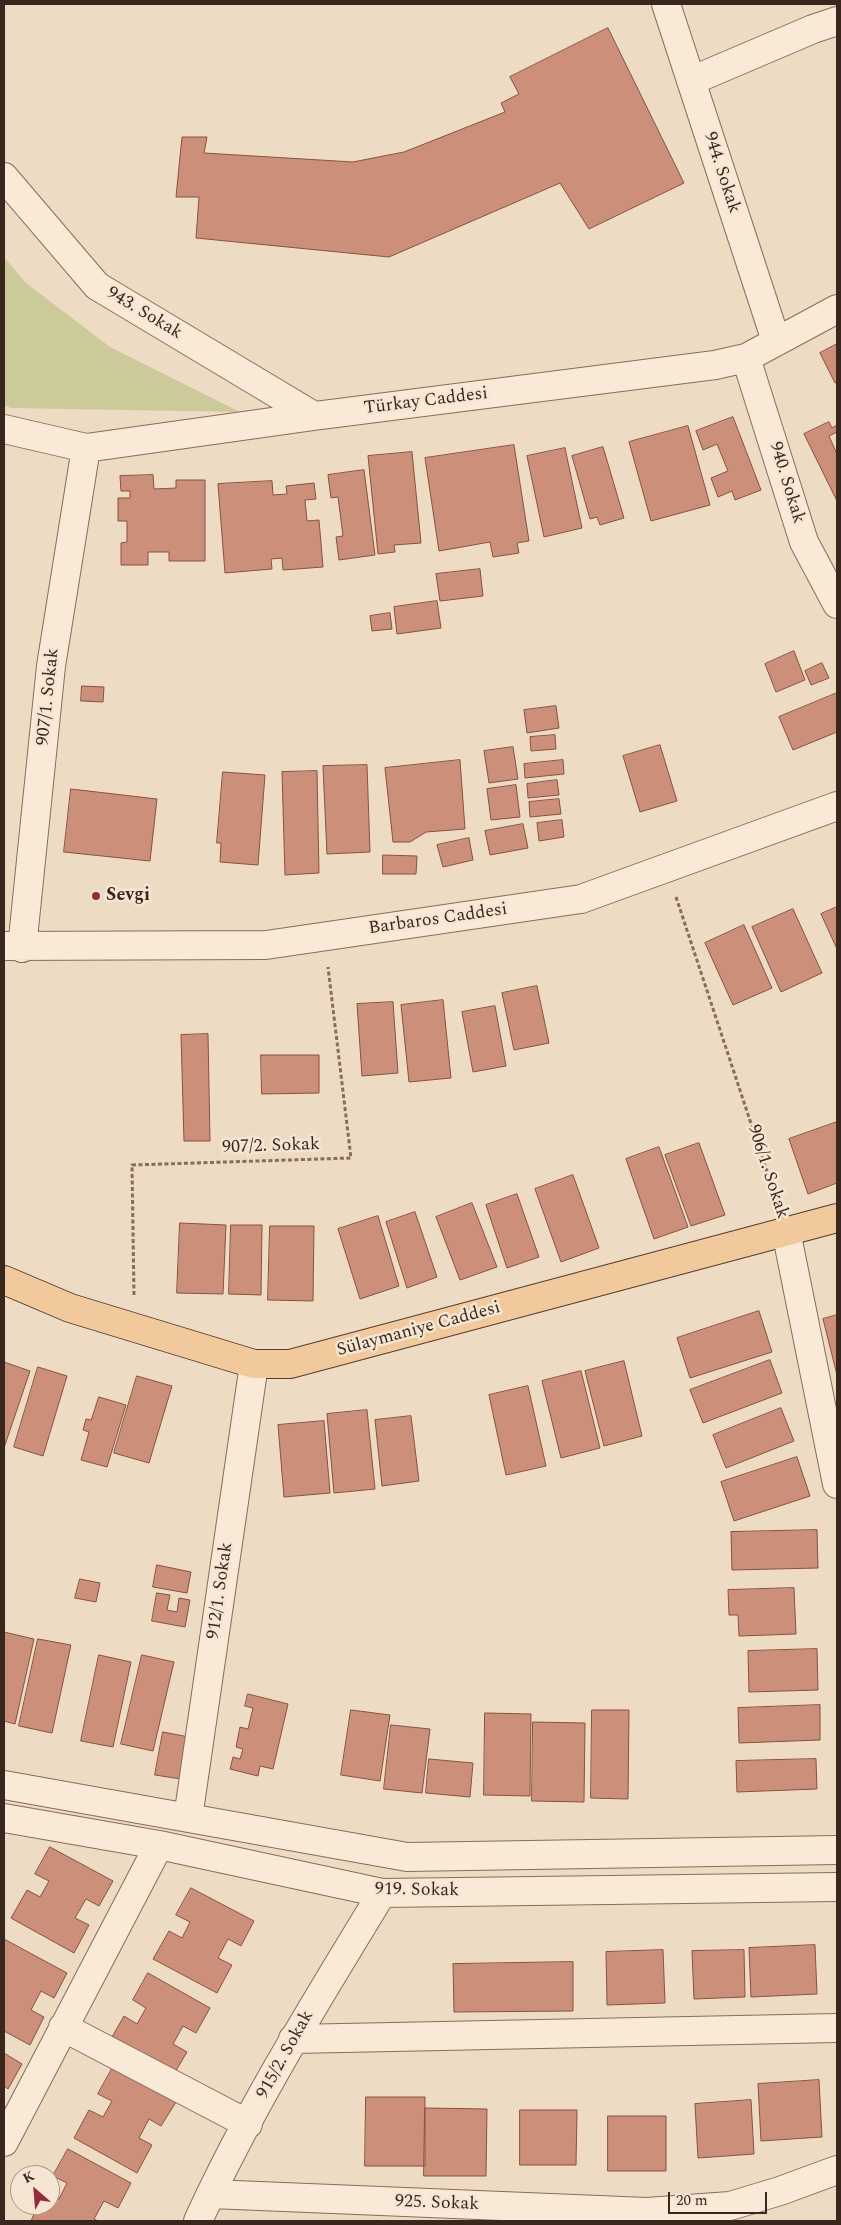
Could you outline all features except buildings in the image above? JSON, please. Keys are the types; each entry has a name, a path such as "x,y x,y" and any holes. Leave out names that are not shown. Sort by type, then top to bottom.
{"main road":[{"name":"Sülaymaniye Caddesi","path":"4,1280 70,1308 254,1364 290,1364 837,1218"}],"street":[{"name":"944. Sokak","path":"666,4 776,341"},
{"path":"691,81 813,29 837,21"},
{"name":"943. Sokak","path":"4,177 97,286 314,416"},
{"name":"Türkay Caddesi","path":"4,429 86,448 314,416 715,365 746,358 837,309"},
{"name":"940. Sokak","path":"746,358 804,542 837,604"},
{"name":"907/1. Sokak","path":"10,946 51,666 86,448"},
{"name":"Barbaros Caddesi","path":"10,946 266,945 581,899 837,806"},
{"name":"906/1. Sokak","path":"786,1231 837,1484"},
{"name":"912/1. Sokak","path":"188,1818 254,1364"},
{"name":"919. Sokak","path":"4,1785 407,1856 837,1850"},
{"name":"919. Sokak","path":"4,1818 159,1845 382,1893 837,1887"},
{"path":"4,2142 159,1845"},
{"name":"915/2. Sokak","path":"198,2221 294,2039 382,1893"},
{"path":"63,2027 248,2124"},
{"path":"294,2039 837,2028"},
{"name":"925. Sokak","path":"211,2194 647,2212 730,2206 780,2191 837,2170"}],"path":[{"name":"906/1. Sokak","path":"666,868 786,1231"},
{"name":"907/2. Sokak","path":"134,1328 132,1165 351,1158 325,936"}],"shaded area":[{"path":"4,257 26,283 110,347 240,412 11,408 4,405"}],"place":[{"name":"Sevgi","path":"96,896"}]}
